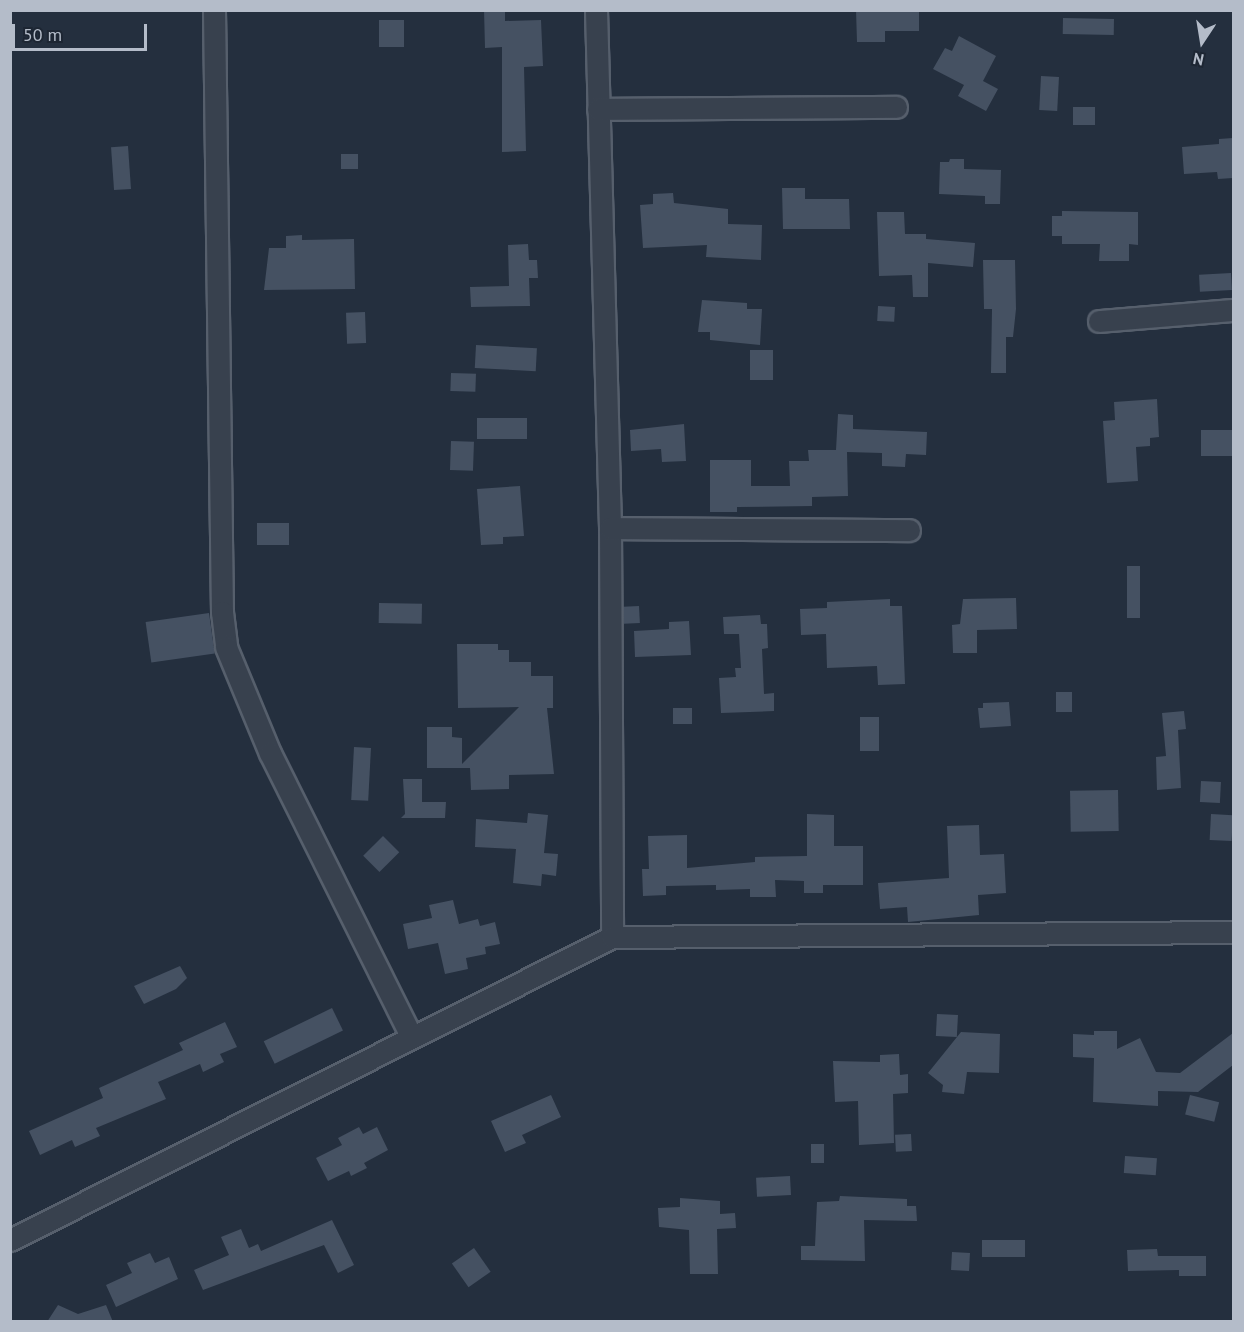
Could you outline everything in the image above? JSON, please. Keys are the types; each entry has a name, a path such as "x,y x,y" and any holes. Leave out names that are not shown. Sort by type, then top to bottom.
{"street":[{"path":"214,10 222,600 226,647 270,753 411,1036"},
{"path":"596,10 610,528 612,937"},
{"path":"598,109 896,107"},
{"path":"1098,321 1233,310"},
{"path":"610,528 909,530"},
{"path":"10,1240 411,1036 612,937 1233,932"}],"building":[{"path":"484,10 505,10 505,21 541,20 543,66 524,67 526,151 502,152 502,47 485,48"},
{"path":"856,10 919,10 919,31 885,31 885,42 857,42"},
{"path":"1063,18 1114,19 1114,35 1063,34"},
{"path":"379,20 404,20 404,47 379,47"},
{"path":"959,36 996,56 983,81 998,89 986,111 958,96 964,85 933,69 945,48 952,51"},
{"path":"1041,76 1059,77 1057,111 1039,110"},
{"path":"1073,107 1095,107 1095,125 1073,125"},
{"path":"1233,138 1233,178 1218,179 1217,172 1184,174 1182,147 1219,144 1219,139"},
{"path":"128,146 131,189 114,190 111,147"},
{"path":"341,154 358,154 358,169 341,169"},
{"path":"950,159 964,159 964,169 1001,170 1000,204 985,204 985,196 939,194 940,162 949,162"},
{"path":"782,188 805,188 805,199 849,199 850,229 783,229"},
{"path":"673,193 674,203 728,209 728,224 762,225 761,260 706,257 707,245 643,248 640,205 653,204 653,194"},
{"path":"1062,211 1138,212 1138,245 1129,244 1129,261 1099,261 1100,244 1062,244 1062,236 1052,236 1052,216 1062,216"},
{"path":"877,212 904,212 905,234 926,234 926,239 975,243 973,267 928,263 928,297 913,297 912,275 879,276"},
{"path":"302,235 302,240 354,239 355,289 264,290 269,248 286,248 286,236"},
{"path":"528,244 529,260 537,260 538,278 529,278 530,306 471,307 470,287 509,286 508,245"},
{"path":"983,260 1015,260 1016,309 1013,337 1006,337 1006,373 991,373 992,309 984,309"},
{"path":"1231,273 1232,290 1200,292 1199,275"},
{"path":"702,300 747,303 747,309 762,309 760,345 710,340 710,332 698,332"},
{"path":"878,306 895,307 894,322 877,321"},
{"path":"365,312 366,343 347,344 346,313"},
{"path":"476,345 537,348 536,371 475,368"},
{"path":"750,350 773,350 773,380 750,380"},
{"path":"451,373 476,374 475,392 450,391"},
{"path":"1157,399 1159,437 1150,438 1150,446 1136,447 1138,481 1107,483 1103,421 1115,420 1114,402"},
{"path":"838,414 853,415 853,429 927,432 926,455 906,454 905,467 882,466 882,453 847,452 848,496 812,497 812,506 737,507 737,512 710,512 710,460 751,460 751,486 790,486 789,461 809,461 808,450 836,450"},
{"path":"477,418 527,418 527,439 477,439"},
{"path":"684,424 686,461 662,462 661,449 631,451 630,430"},
{"path":"1201,430 1233,430 1233,456 1201,456"},
{"path":"451,441 474,442 473,471 450,470"},
{"path":"520,486 524,536 503,537 503,544 481,545 477,489"},
{"path":"257,523 289,523 289,545 257,545"},
{"path":"1127,566 1140,566 1140,618 1127,618"},
{"path":"1016,598 1017,629 977,630 977,653 953,653 952,625 960,624 963,599"},
{"path":"890,599 890,606 902,606 905,684 878,685 877,666 827,668 826,634 801,635 800,609 827,608 827,602"},
{"path":"379,603 422,604 422,624 379,623"},
{"path":"639,606 640,623 624,624 623,607"},
{"path":"209,613 215,654 151,663 146,622"},
{"path":"760,615 761,624 767,624 768,648 762,649 764,694 774,693 774,711 721,713 719,678 736,677 735,668 741,668 739,634 724,634 723,617"},
{"path":"689,621 691,655 635,657 634,631 669,629 669,622"},
{"path":"457,644 498,644 498,650 509,650 509,662 531,662 531,676 553,676 553,708 547,708 554,774 509,775 509,789 471,790 470,768 427,768 427,727 452,727 452,737 462,738 462,764 519,707 458,708"},
{"path":"1056,692 1072,692 1072,712 1056,712"},
{"path":"1009,702 1011,726 980,728 978,708 983,708 983,703"},
{"path":"673,708 692,708 692,724 673,724"},
{"path":"1184,711 1186,729 1178,730 1181,788 1157,790 1156,757 1166,756 1162,713"},
{"path":"860,717 879,717 879,751 860,751"},
{"path":"354,747 371,748 368,801 351,800"},
{"path":"403,779 422,779 422,802 446,802 445,818 401,818 405,814"},
{"path":"1201,781 1221,782 1220,803 1200,802"},
{"path":"1118,790 1119,831 1071,832 1070,791"},
{"path":"528,813 548,815 544,853 558,854 556,876 542,874 541,886 513,883 516,849 475,847 476,819 527,823"},
{"path":"807,814 834,815 834,846 863,846 863,885 823,885 823,893 804,893 804,881 775,880 776,897 750,897 750,889 716,890 716,885 666,886 666,895 643,896 642,869 649,869 648,836 687,835 687,868 755,862 755,857 807,856"},
{"path":"1211,814 1233,815 1232,841 1210,840"},
{"path":"979,825 980,855 1004,854 1006,893 978,895 979,915 908,922 907,907 880,909 878,883 949,878 947,826"},
{"path":"383,836 399,852 379,872 363,856"},
{"path":"453,900 459,924 478,919 480,926 495,922 500,944 485,947 486,954 466,958 468,969 445,974 438,943 408,949 403,924 432,918 429,905"},
{"path":"180,966 187,978 176,989 144,1004 134,986"},
{"path":"332,1008 343,1030 275,1064 264,1041"},
{"path":"937,1014 958,1015 957,1037 936,1036"},
{"path":"225,1022 237,1047 220,1054 224,1062 203,1072 200,1064 158,1082 166,1099 96,1128 100,1136 75,1147 72,1140 40,1155 29,1131 103,1098 99,1088 183,1050 179,1043"},
{"path":"1094,1031 1117,1031 1117,1049 1140,1038 1156,1072 1180,1073 1233,1033 1233,1065 1198,1092 1158,1091 1158,1106 1093,1102 1094,1058 1073,1057 1073,1034 1094,1035"},
{"path":"961,1032 1000,1034 999,1073 967,1072 964,1094 942,1092 943,1085 928,1073"},
{"path":"899,1054 900,1075 908,1074 908,1093 893,1094 894,1143 859,1145 858,1101 835,1102 833,1061 880,1062 880,1055"},
{"path":"551,1095 561,1117 522,1135 526,1143 505,1152 491,1121"},
{"path":"1190,1095 1219,1102 1214,1122 1185,1114"},
{"path":"359,1127 363,1134 377,1127 388,1150 364,1163 367,1168 351,1176 349,1171 328,1181 316,1158 342,1145 338,1138"},
{"path":"911,1134 912,1151 896,1152 895,1135"},
{"path":"811,1144 824,1144 824,1163 811,1163"},
{"path":"1125,1156 1157,1158 1156,1175 1124,1173"},
{"path":"790,1176 791,1195 757,1197 756,1178"},
{"path":"840,1196 907,1199 907,1206 916,1206 917,1221 864,1220 865,1261 801,1260 801,1246 815,1246 817,1202 839,1201"},
{"path":"680,1198 720,1201 720,1214 735,1213 736,1228 717,1229 718,1274 690,1274 689,1230 659,1227 658,1208 680,1207"},
{"path":"332,1220 354,1265 338,1273 324,1245 203,1290 194,1270 229,1255 221,1237 241,1229 249,1248 258,1244 261,1251"},
{"path":"982,1240 1025,1240 1025,1257 982,1257"},
{"path":"474,1248 491,1272 469,1287 452,1263"},
{"path":"1157,1249 1158,1256 1206,1256 1206,1276 1179,1276 1179,1270 1128,1271 1127,1250"},
{"path":"952,1252 970,1253 969,1271 951,1270"},
{"path":"150,1253 155,1263 169,1257 178,1279 116,1307 106,1285 132,1273 127,1263"},
{"path":"58,1305 78,1314 106,1305 113,1322 47,1322"}]}
